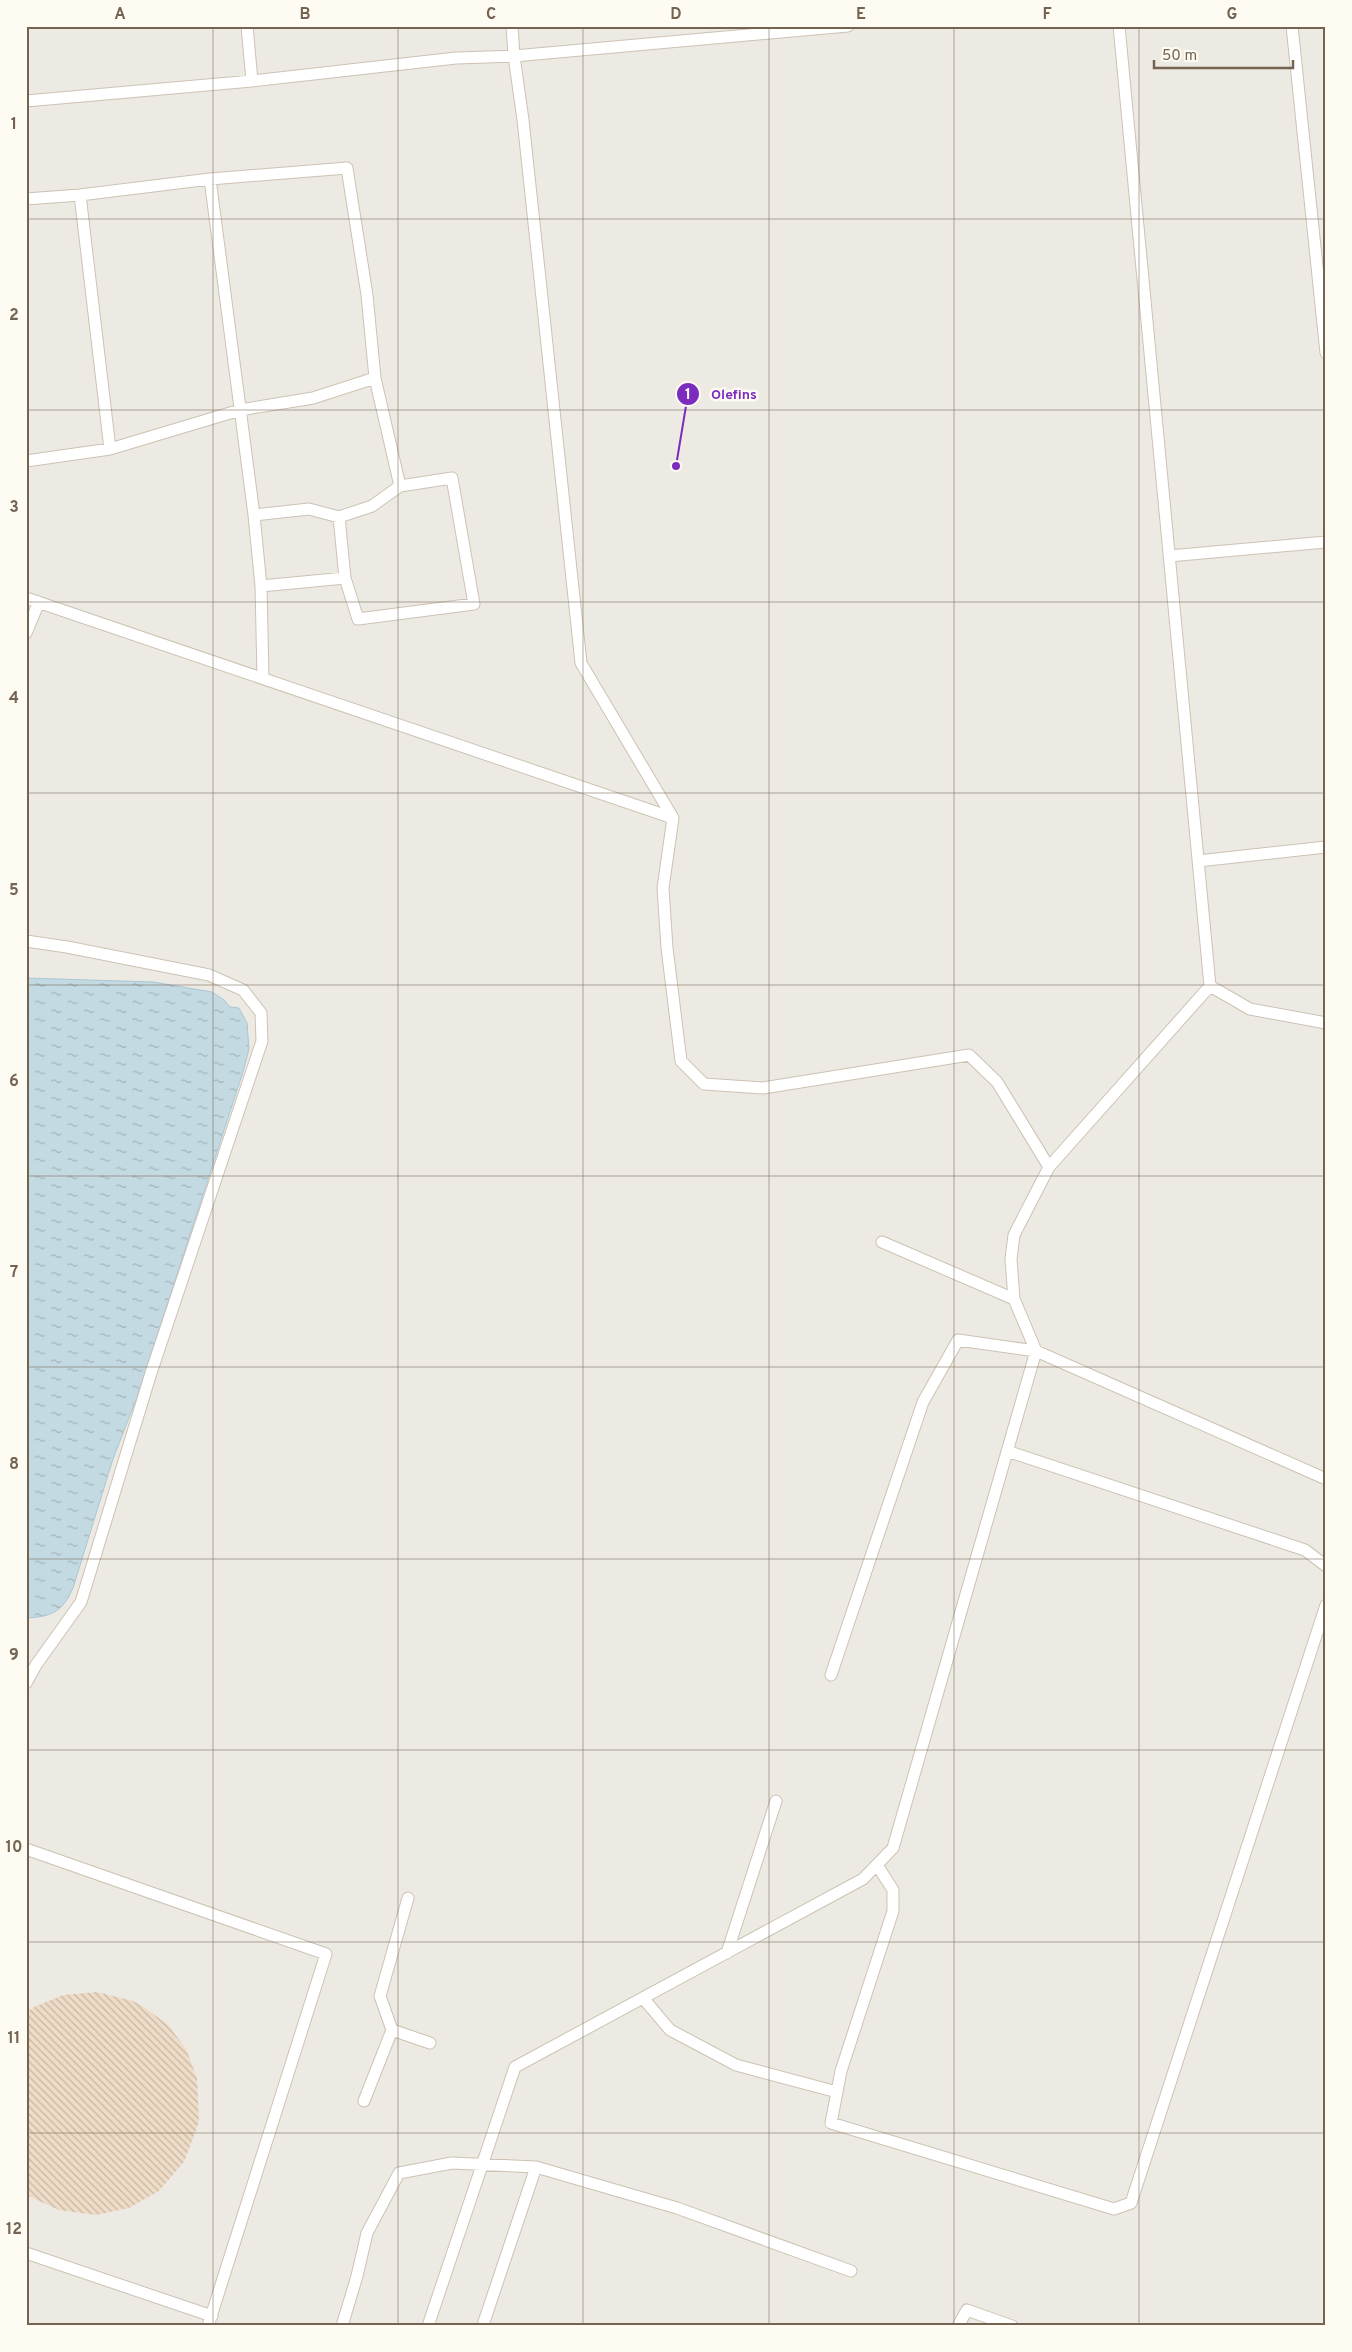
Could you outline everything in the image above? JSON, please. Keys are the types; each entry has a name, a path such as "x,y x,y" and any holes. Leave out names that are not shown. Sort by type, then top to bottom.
{"lane":[{"path":"247,26 252,81"},
{"path":"512,26 514,56 524,120 581,663 673,818 663,888 667,948 681,1061 704,1084 762,1088 970,1055 997,1082 1048,1167"},
{"path":"26,102 252,81 456,58 514,56 848,26"},
{"path":"428,2326 515,2067 863,1879 893,1848 1036,1351 1014,1299 1011,1259 1014,1235 1048,1167 1210,986 1119,26"},
{"path":"1292,26 1326,353"},
{"path":"26,199 80,195 210,179 347,168 367,295 375,378 400,486"},
{"path":"210,179 254,515 261,586 263,677"},
{"path":"80,195 110,448"},
{"path":"26,461 110,448 240,410 313,398 375,378"},
{"path":"254,515 309,509 339,517 372,506 400,486 452,478 474,604 358,619 345,578 339,517"},
{"path":"1169,556 1326,542"},
{"path":"261,586 345,578"},
{"path":"26,598 263,677 673,818"},
{"path":"26,633 39,602"},
{"path":"1198,861 1326,847"},
{"path":"26,941 67,947 209,975 243,990 261,1013 262,1032 262,1041 152,1373 81,1602 36,1665 26,1684"},
{"path":"1210,986 1250,1009 1326,1023"},
{"path":"882,1242 1014,1299"},
{"path":"831,1675 923,1402 958,1340 1036,1351 1326,1479"},
{"path":"1007,1451 1305,1550 1326,1566"},
{"path":"877,1865 893,1890 893,1911 859,2012 837,2092 831,2123 1114,2209 1131,2203 1326,1604"},
{"path":"727,1953 776,1801"},
{"path":"26,1849 326,1954 210,2321 26,2253"},
{"path":"364,2101 392,2030 380,1996 408,1898"},
{"path":"643,1998 670,2030 736,2065 837,2092"},
{"path":"392,2030 430,2043"},
{"path":"342,2326 357,2276 367,2233 399,2173 452,2163 536,2167 677,2208 851,2271"},
{"path":"484,2322 536,2167"},
{"path":"958,2326 967,2310 1012,2326"}],"shaded area":[{"path":"26,26 1326,26 1326,2326 26,2326"}],"water":[{"path":"26,978 153,982 212,992 224,1000 230,1007 239,1008 247,1023 249,1049 137,1397 113,1459 73,1588 65,1602 56,1611 43,1616 26,1618"}],"building":[{"path":"97,1992 133,2001 168,2025 186,2049 197,2078 199,2122 184,2162 159,2191 129,2208 96,2215 59,2210 26,2195 26,2013 34,2007 63,1995"}],"place":[{"name":"Olefins","path":"676,466"}]}
